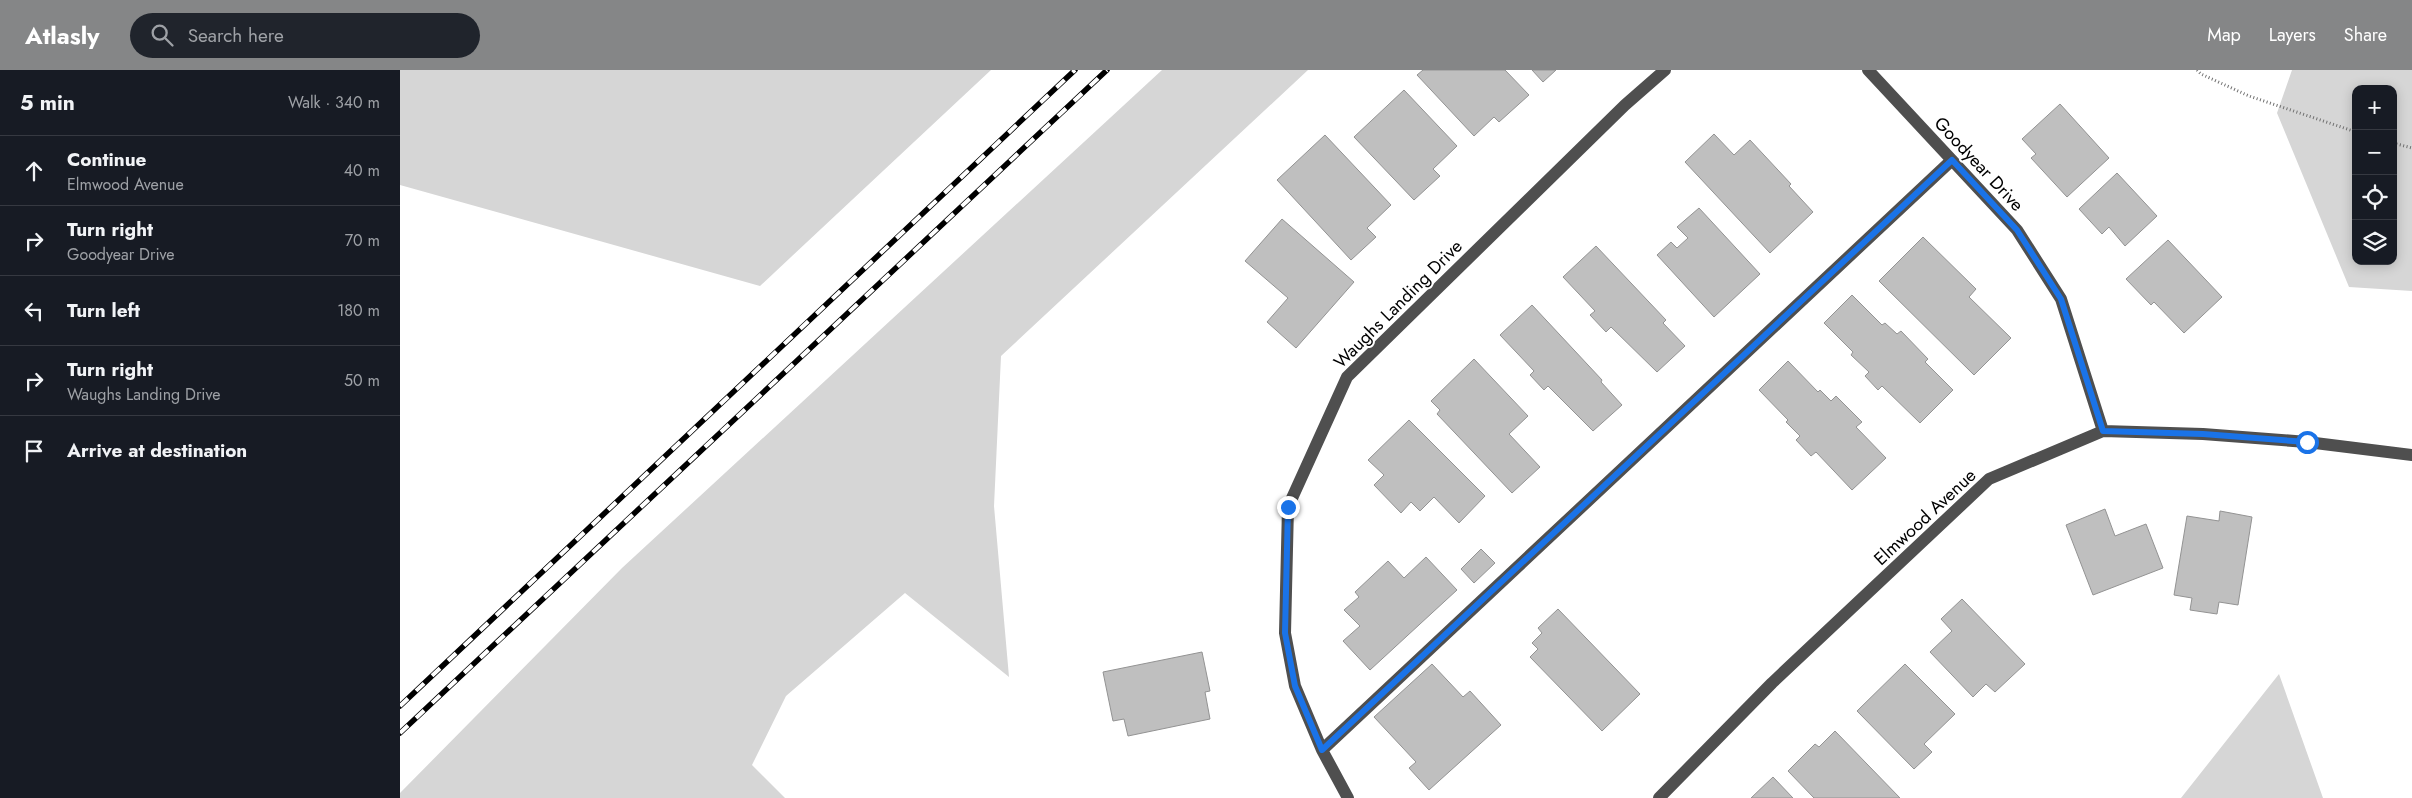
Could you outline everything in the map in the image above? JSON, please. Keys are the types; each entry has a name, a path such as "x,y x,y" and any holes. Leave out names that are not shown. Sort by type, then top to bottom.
{"street":[{"name":"Waughs Landing Drive","path":"1348,798 1322,750 1295,686 1285,633 1288,507 1347,377 1618,112 1665,70"},
{"name":"Goodyear Drive","path":"1868,70 2017,230 2061,299 2103,431"},
{"path":"1322,750 1952,160"},
{"name":"Elmwood Avenue","path":"1659,798 1772,683 1989,480 2103,431 2203,434 2307,442 2412,455"}],"path":[{"path":"2197,70 2201,74 2249,96 2352,131"},
{"path":"2397,144 2412,148"}],"shaded area":[{"path":"400,70 991,70 760,286 400,185"},
{"path":"1162,70 1308,70 1001,356 994,506 1009,677 905,593 786,696 752,765 785,798 400,798 400,793 622,568"},
{"path":"2292,70 2412,70 2412,291 2349,287 2277,113"},
{"path":"2279,674 2323,798 2181,798"}],"building":[{"path":"1423,70 1505,70 1529,95 1499,122 1494,117 1474,136 1417,75"},
{"path":"1532,70 1556,70 1543,82"},
{"path":"1404,90 1457,146 1433,169 1440,176 1414,200 1354,137"},
{"path":"2060,104 2109,158 2067,197 2031,158 2036,154 2022,139"},
{"path":"1714,134 1734,155 1750,140 1791,184 1789,186 1813,212 1770,253 1685,162"},
{"path":"1325,135 1391,205 1367,228 1376,237 1351,260 1277,180"},
{"path":"2117,173 2157,216 2125,246 2109,227 2102,234 2079,209"},
{"path":"1699,208 1760,274 1714,317 1657,255 1671,242 1677,248 1688,238 1677,227"},
{"path":"1282,219 1354,282 1296,348 1267,322 1288,298 1245,261"},
{"path":"1923,237 1976,289 1969,297 2011,338 1974,375 1879,281"},
{"path":"2168,240 2222,297 2184,333 2154,302 2151,305 2126,279"},
{"path":"1596,246 1666,320 1663,323 1685,346 1657,372 1611,327 1606,332 1590,315 1595,311 1563,277"},
{"path":"1852,295 1882,325 1885,323 1897,334 1901,331 1928,359 1925,362 1953,390 1920,423 1882,386 1878,390 1865,376 1869,372 1851,355 1853,352 1824,323"},
{"path":"1532,305 1602,380 1601,382 1622,405 1593,431 1548,386 1544,390 1530,375 1534,371 1500,335"},
{"path":"1474,359 1528,416 1509,434 1540,467 1512,493 1437,414 1440,410 1431,401"},
{"path":"1788,361 1818,392 1820,390 1831,401 1836,396 1862,422 1856,427 1886,458 1852,490 1816,452 1811,456 1796,440 1800,436 1786,422 1788,420 1759,390"},
{"path":"1409,420 1485,496 1459,523 1434,497 1420,511 1411,502 1401,513 1374,485 1384,475 1368,460"},
{"path":"2105,509 2115,536 2146,524 2163,568 2093,595 2066,525"},
{"path":"2220,511 2252,517 2238,605 2219,602 2217,614 2190,610 2192,598 2174,595 2187,516 2219,521"},
{"path":"1481,549 1495,563 1474,583 1461,569"},
{"path":"1426,557 1457,590 1370,670 1343,641 1360,626 1344,610 1359,597 1355,592 1388,561 1404,578"},
{"path":"1962,599 2025,664 1995,692 1986,684 1973,697 1930,652 1952,631 1941,619"},
{"path":"1558,609 1640,694 1602,731 1530,657 1538,649 1532,643 1542,633 1538,628"},
{"path":"1202,652 1210,691 1205,692 1210,719 1128,736 1124,719 1113,721 1103,672"},
{"path":"1432,664 1463,697 1470,691 1501,725 1429,790 1409,768 1416,762 1374,717"},
{"path":"1905,664 1955,714 1924,744 1932,752 1914,769 1857,711"},
{"path":"1835,731 1900,798 1814,798 1788,771 1815,744 1819,747"},
{"path":"1773,777 1793,798 1751,798"}],"railway":[{"path":"400,706 1075,70"},
{"path":"400,733 1107,70"}],"route":[{"path":"1288,507 1285,633 1295,686 1322,750 1952,160 2017,230 2061,299 2103,431 2203,434 2307,442"}]}
